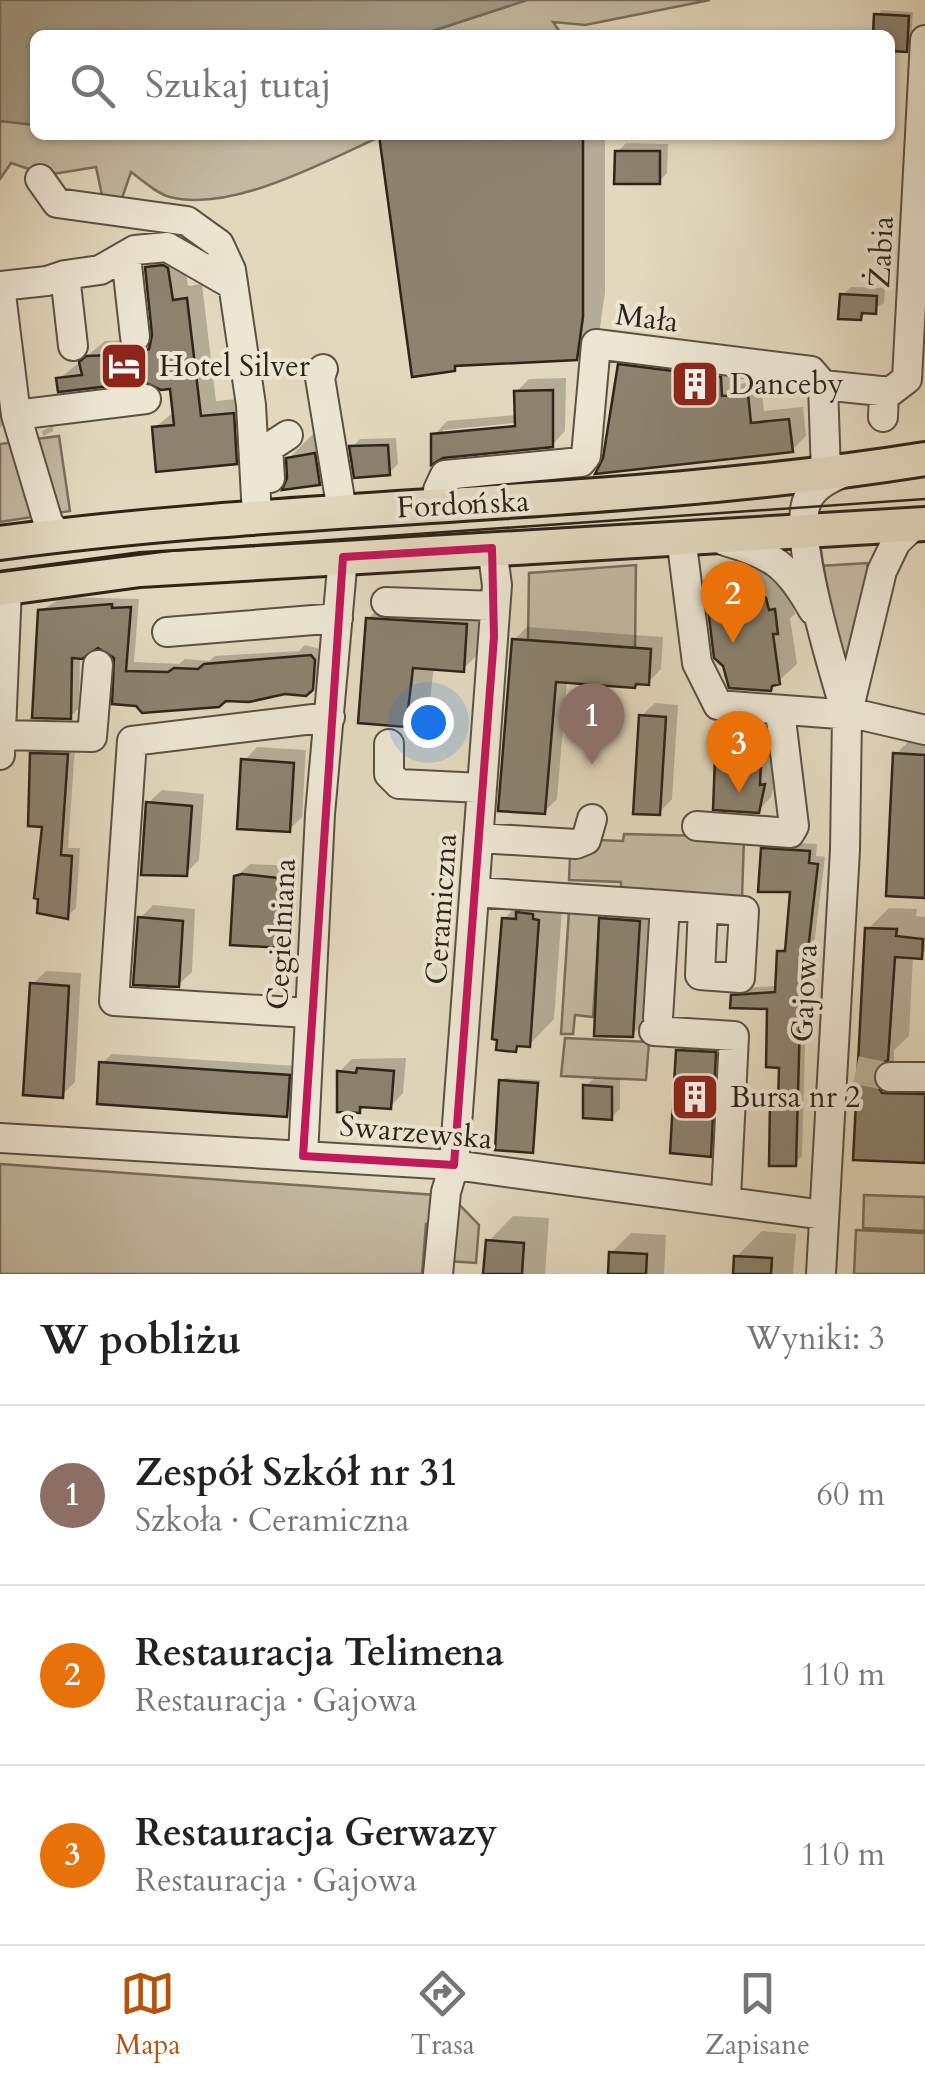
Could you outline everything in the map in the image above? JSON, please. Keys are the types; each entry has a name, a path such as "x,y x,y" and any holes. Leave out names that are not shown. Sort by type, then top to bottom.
{"main road":[{"name":"Fordońska","path":"0,544 264,515 582,498 838,472 925,459"},
{"name":"Fordońska","path":"4,588 140,570 920,524"}],"street":[{"name":"Żabia","path":"823,386 884,404 907,379 925,40"},
{"path":"40,180 57,203 154,215 206,230 219,244 233,286 264,515"},
{"path":"58,536 48,522 16,416 0,286 46,282 65,274 100,270 135,250 168,246 233,286"},
{"path":"126,256 135,337"},
{"path":"65,274 73,346"},
{"name":"Mała","path":"440,506 438,490 446,474 581,462 586,456 596,344 811,371 823,386"},
{"path":"324,369 320,378 342,511"},
{"path":"823,386 838,472"},
{"path":"16,416 146,399"},
{"path":"264,515 268,448 288,435"},
{"name":"Gajowa","path":"838,472 809,497 804,530 818,620 847,716"},
{"name":"Gajowa","path":"821,1274 824,1215 844,1069 847,716 882,571 896,542 920,524"},
{"path":"688,537 691,598 687,605 702,678 718,705 866,716 925,730"},
{"name":"Gajowa","path":"688,537 712,537 770,554 804,594 818,620"},
{"name":"Ceramiczna","path":"438,1274 446,1192 454,1165 475,892 496,606 497,572 492,548"},
{"name":"Cegielniana","path":"303,1156 320,814 343,557"},
{"path":"0,754 4,588"},
{"path":"386,602 496,606"},
{"path":"167,632 338,618"},
{"path":"1,735 92,737 98,665"},
{"path":"697,826 790,833 794,826 780,711"},
{"path":"310,1013 114,1001 132,741 330,717"},
{"path":"389,744 389,774 399,784 482,788"},
{"path":"479,838 576,844 586,840 592,819"},
{"path":"475,892 703,908"},
{"path":"664,905 656,1024 734,1036 726,1198"},
{"path":"890,1077 925,1077"},
{"name":"Swarzewska","path":"0,1138 454,1165 726,1198 824,1215"}],"highlighted area":[{"path":"492,548 494,637 454,1165 303,1156 343,557"}],"shaded area":[{"path":"0,0 527,0 435,30 30,30 30,124 0,121"},
{"path":"527,0 710,0 585,25 553,22 559,30 435,30"},
{"path":"0,121 30,122 30,140 373,140 308,170 222,198 170,197 131,172 121,201 103,200 96,167 47,175 11,163 0,179"},
{"path":"59,436 70,511 0,522 0,444"},
{"path":"867,563 868,574 845,696 820,566"},
{"path":"636,565 635,648 528,640 529,573"},
{"path":"624,834 744,837 742,899 621,890 621,882 569,880 570,856 598,840 623,841"},
{"path":"569,911 600,913 593,1017 575,1015 573,1034 561,1034"},
{"path":"565,1038 649,1042 646,1080 561,1076"},
{"path":"0,1164 436,1195 437,1220 426,1224 422,1274 0,1274"},
{"path":"864,1195 925,1197 925,1231 863,1228"},
{"path":"453,1198 479,1225 476,1263 448,1261"},
{"path":"856,1230 925,1233 925,1274 854,1274"}],"building":[{"path":"874,14 909,16 907,52 895,51 895,30 873,30"},
{"path":"380,140 583,140 583,317 577,360 455,366 455,371 412,377"},
{"path":"615,151 660,151 660,184 614,184"},
{"path":"145,267 168,268 173,300 187,298 201,416 234,413 237,464 156,472 152,427 174,425 170,389 161,390 144,382 58,392 56,378 82,375 79,362 86,356 138,354 149,349 152,335"},
{"path":"840,294 877,296 876,314 862,313 861,320 838,319"},
{"path":"618,364 721,377 722,396 748,394 751,423 789,419 793,452 595,474 603,458"},
{"path":"553,390 553,447 443,458 431,465 431,434 515,426 514,391"},
{"path":"388,445 390,475 354,478 349,446"},
{"path":"315,453 320,485 282,490 287,478 286,458"},
{"path":"746,585 766,598 769,610 775,609 778,634 773,634 780,684 772,686 771,691 729,688 723,666 714,658 706,592"},
{"path":"112,604 112,608 131,607 126,671 168,672 174,668 198,669 204,664 311,655 315,660 313,690 306,696 285,694 249,702 226,701 219,707 142,713 136,706 112,704 114,658 98,648 82,659 72,658 71,719 32,718 38,610"},
{"path":"366,618 467,624 464,672 413,668 406,727 358,723"},
{"path":"512,639 651,649 649,685 636,684 635,688 556,682 545,814 498,811"},
{"path":"639,715 666,717 660,815 633,814"},
{"path":"30,753 68,754 61,855 72,856 68,919 37,913 38,899 34,898 42,827 28,826"},
{"path":"893,753 925,755 925,898 886,896"},
{"path":"715,758 761,760 760,785 765,784 759,813 713,810"},
{"path":"241,759 294,763 290,832 237,829"},
{"path":"146,802 192,806 187,876 141,875"},
{"path":"761,848 810,851 809,863 818,864 800,1019 796,1166 769,1166 770,1102 778,1102 779,1068 766,1067 767,1009 730,1008 731,995 775,992 777,951 785,951 790,892 758,892"},
{"path":"234,876 287,879 283,948 230,945"},
{"path":"516,912 533,914 533,919 539,920 530,1047 517,1046 516,1052 496,1050 497,1040 492,1039 502,918 516,919"},
{"path":"138,917 183,921 179,987 133,985"},
{"path":"599,918 640,921 633,1037 594,1036"},
{"path":"865,928 897,929 896,936 923,939 922,959 895,957 888,1060 875,1067 873,1078 882,1093 925,1094 925,1163 853,1160"},
{"path":"30,983 69,986 63,1098 23,1095"},
{"name":"Bursa nr 2","path":"676,1050 716,1052 711,1157 670,1153"},
{"path":"99,1062 290,1075 287,1117 97,1104"},
{"path":"357,1068 394,1071 391,1109 360,1107 360,1113 337,1112 337,1071 356,1073"},
{"path":"499,1080 538,1083 533,1153 495,1150"},
{"path":"583,1085 612,1087 612,1120 583,1118"},
{"path":"486,1240 524,1243 522,1274 483,1274"},
{"path":"609,1252 647,1254 646,1274 608,1274"},
{"path":"734,1256 772,1258 771,1274 733,1274"}],"tunnel":[{"path":"856,1070 890,1077"}],"tram line":[{"path":"0,572 169,551 925,499"}],"place":[{"name":"Hotel Silver","path":"124,366"},
{"name":"Danceby","path":"695,384"},
{"name":"Restauracja Telimena","path":"733,643"},
{"name":"Zespół Szkół nr 31","path":"592,765"},
{"name":"Restauracja Gerwazy","path":"739,793"},
{"name":"Bursa nr 2","path":"695,1097"}]}
